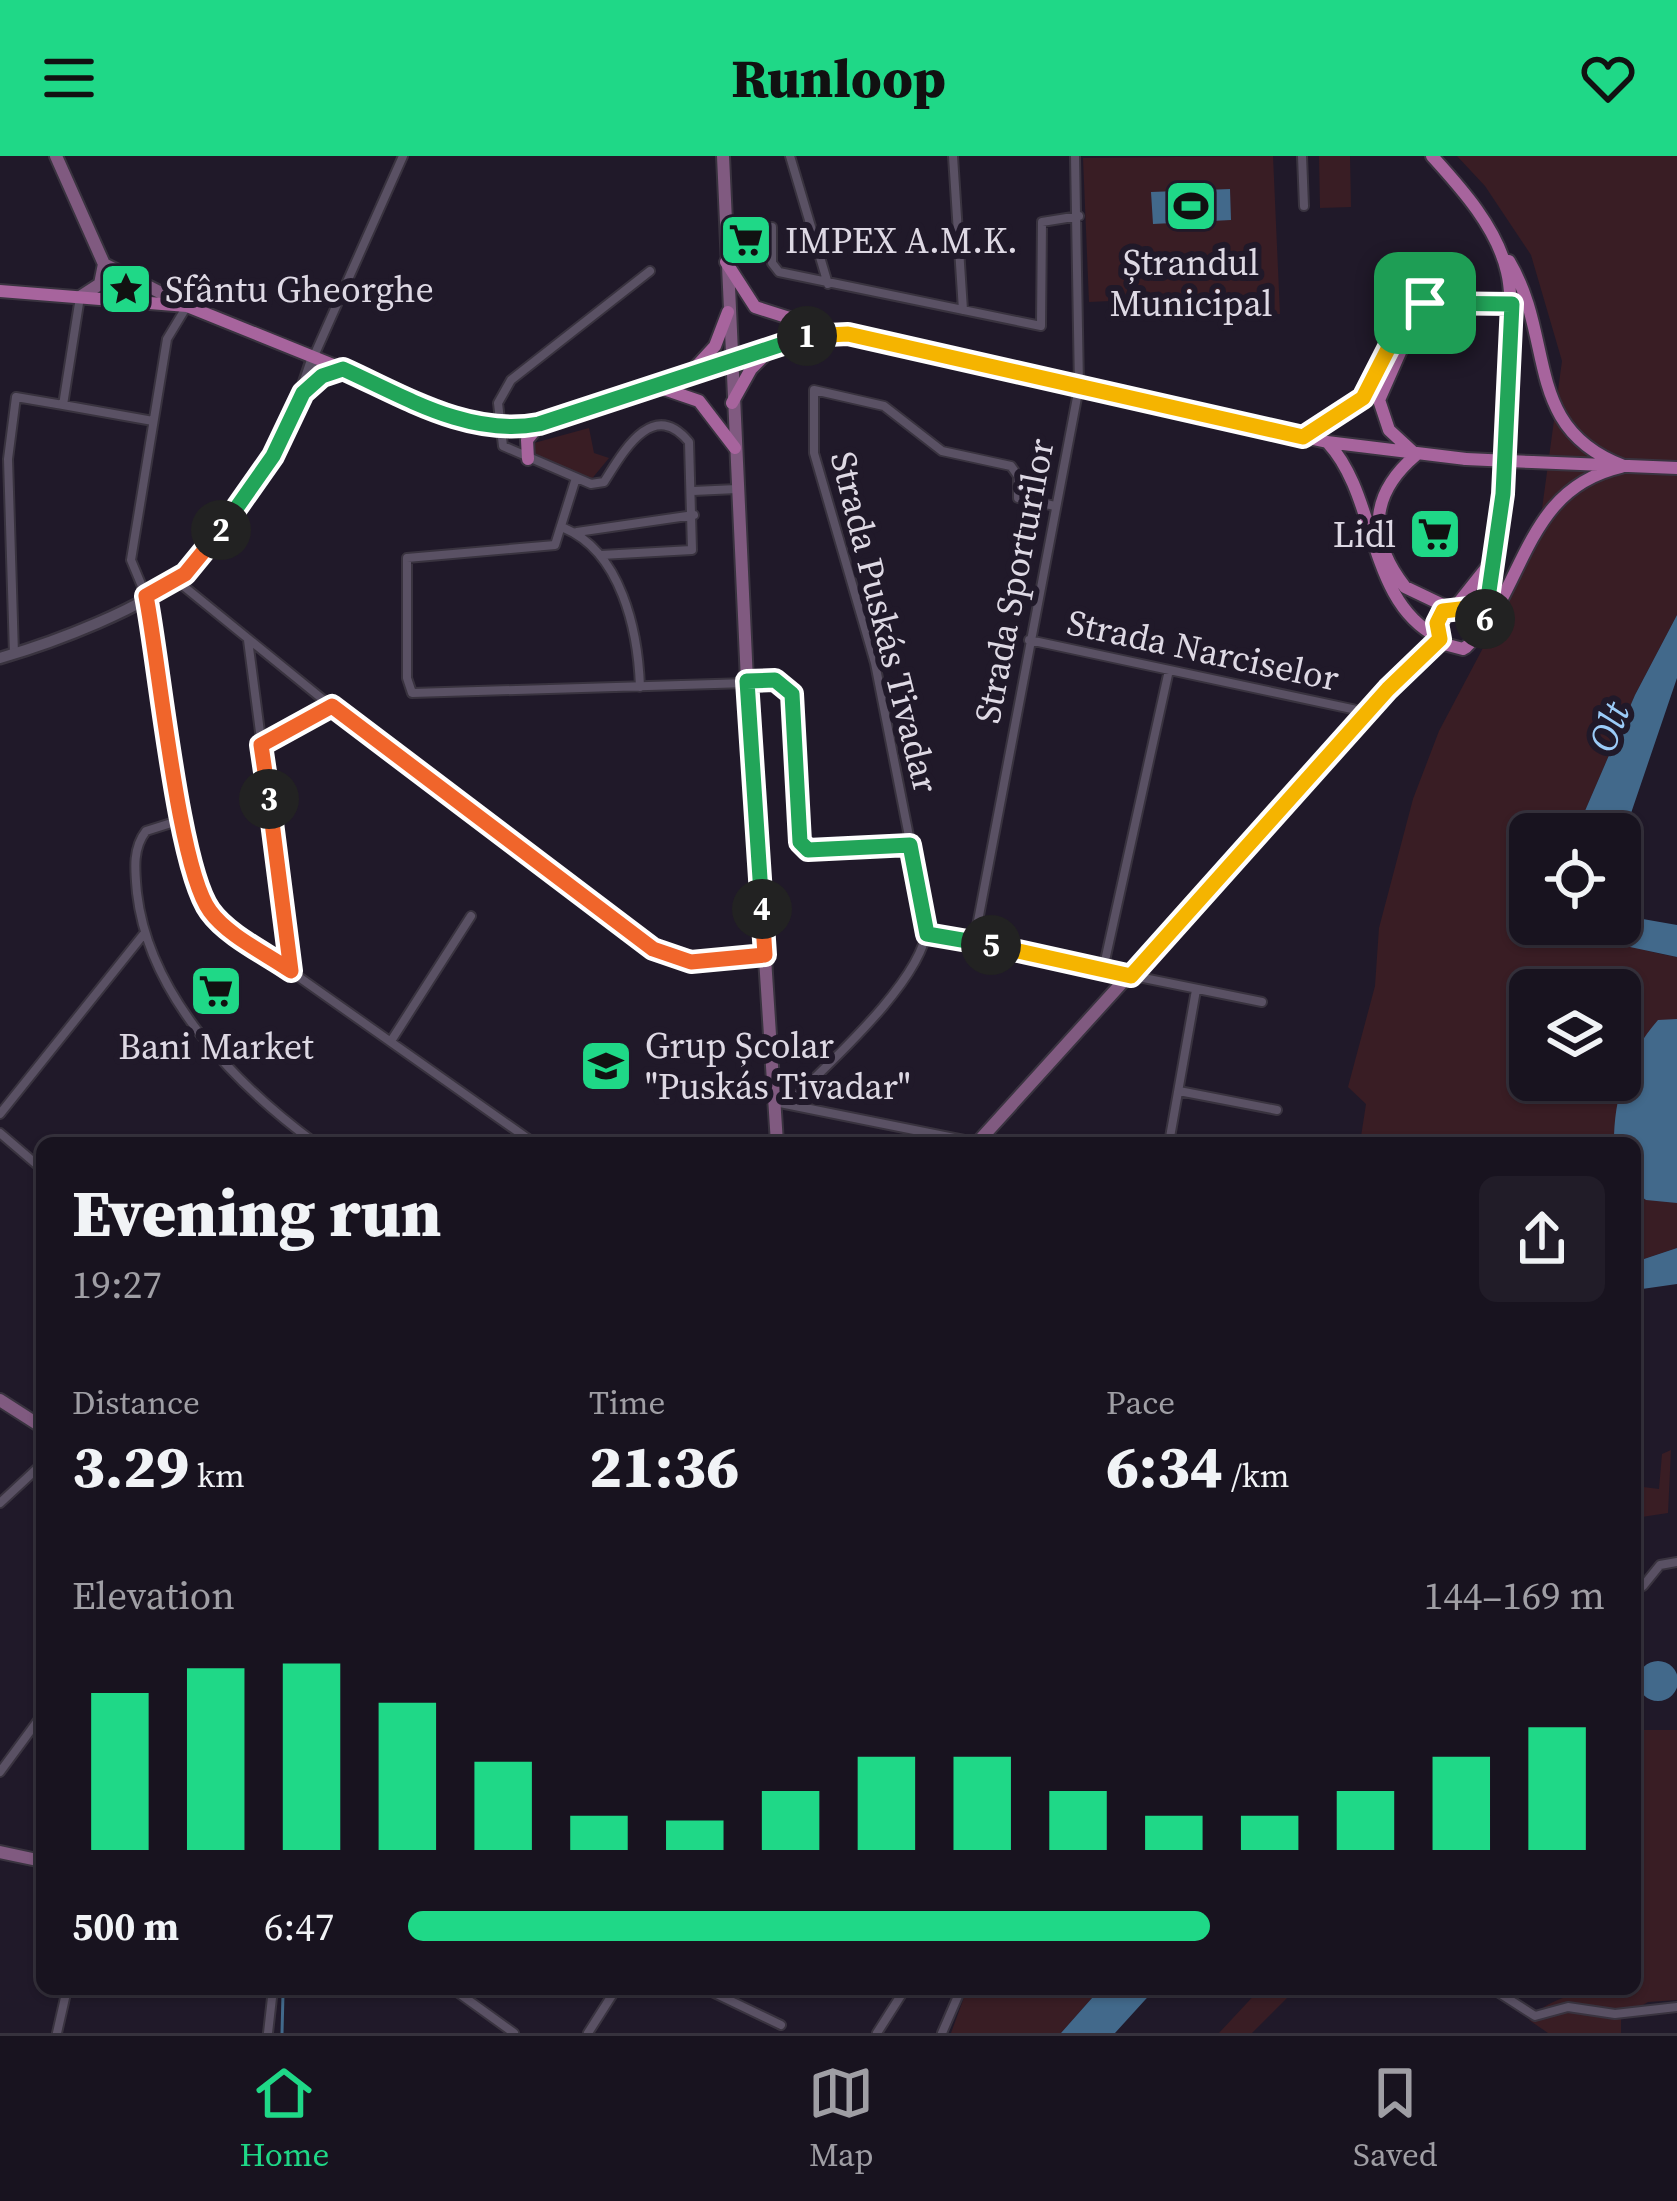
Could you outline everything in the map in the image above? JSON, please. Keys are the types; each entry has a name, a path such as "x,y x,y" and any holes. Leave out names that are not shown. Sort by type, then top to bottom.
{"main road":[{"path":"56,156 104,264 100,284 80,297"},
{"path":"723,156 747,681 765,955 782,1102 778,1137"},
{"path":"1432,156 1495,240 1524,291 1564,428 1582,448 1624,466"},
{"path":"1479,634 1497,544 1512,304 1505,263 1495,240"},
{"path":"726,262 739,290 761,311 1303,437 1416,455 1677,468"},
{"path":"1488,303 1499,290 1505,263"},
{"path":"104,264 187,306 456,419 497,428 539,424 822,333 848,334"},
{"path":"0,291 187,306"},
{"path":"1416,455 1389,430 1379,400 1412,325 1436,303"},
{"path":"1303,437 1363,398 1414,304 1512,304"},
{"path":"683,377 710,353 728,311"},
{"path":"732,403 751,369 775,346"},
{"path":"303,393 322,376 343,369"},
{"path":"653,388 700,401 735,448"},
{"path":"528,460 527,440 539,424"},
{"path":"1327,442 1353,474 1390,584 1415,620 1456,650 1479,634 1560,496 1578,480 1624,466"},
{"path":"1416,455 1384,488 1381,529 1405,587 1474,612 1479,634"},
{"path":"983,1137 1439,638 1439,617 1480,582 1497,544"},
{"path":"0,1400 36,1423"},
{"path":"0,1852 36,1860"}],"street":[{"path":"0,658 146,596 176,580 208,548 262,475 303,393 313,357 403,156"},
{"path":"790,156 827,281"},
{"path":"953,156 963,310"},
{"name":"Strada Sporturilor","path":"974,942 1079,386 1076,156"},
{"path":"1302,156 1304,206"},
{"path":"772,227 772,263 779,272 1043,325 1042,222 1079,216"},
{"path":"601,555 687,552 695,543 689,442 662,426 627,441 604,482 576,478 503,446 497,428 499,403 511,380 650,271"},
{"path":"63,405 80,297"},
{"path":"187,306 169,330 131,560 146,596 184,819 211,914 526,1137"},
{"name":"Strada Puskás Tivadar","path":"927,934 875,663 814,453 814,390 884,406 942,451 1011,466 1018,476 1018,498 1055,506"},
{"path":"14,654 8,459 16,397 153,421"},
{"path":"576,478 558,541 547,548 408,556 409,687 420,696 782,682 792,694 800,842 808,850 910,845"},
{"path":"693,491 737,489"},
{"path":"575,533 604,524 694,515"},
{"path":"563,528 601,555 639,643 640,687"},
{"path":"176,580 332,706 653,949 691,962 765,955"},
{"path":"248,638 291,971"},
{"name":"Strada Narciselor","path":"1028,640 1367,713"},
{"path":"1103,970 1169,670"},
{"path":"261,745 332,706"},
{"path":"184,819 146,831 136,848 143,934 152,958 225,1064 308,1137"},
{"path":"391,1042 471,916"},
{"path":"0,1114 143,934"},
{"path":"782,1102 846,1045 916,960 927,934 1262,1002"},
{"path":"1170,1137 1196,990"},
{"path":"1179,1091 1277,1110"},
{"path":"782,1102 949,1137"},
{"path":"0,1133 36,1164"},
{"path":"0,1503 36,1469"},
{"path":"1643,1586 1660,1565 1677,1562"},
{"path":"0,1772 36,1723"},
{"path":"57,2033 66,1995"},
{"path":"268,2033 272,1995"},
{"path":"460,1995 514,2033"},
{"path":"588,2033 612,1995"},
{"path":"718,1995 781,2025"},
{"path":"877,2033 900,1995"},
{"path":"942,2033 958,1995"},
{"path":"1502,1995 1535,2016 1568,2007 1615,2014 1677,2007"}],"shaded area":[{"path":"1273,156 1280,314 1226,315 1220,296 1089,302 1083,158"},
{"path":"1319,156 1350,156 1351,207 1320,208"},
{"path":"1457,156 1677,156 1677,615 1635,695 1584,813 1509,813 1509,945 1628,945 1677,957 1677,1248 1641,1260 1641,1137 1361,1137 1366,1104 1348,1087 1375,986 1379,928 1413,799 1439,731 1537,546 1562,361 1531,255 1485,186"},
{"path":"589,428 594,453 609,458 590,481 531,453 534,443"},
{"path":"1671,1450 1668,1513 1641,1517 1641,1487 1659,1489 1662,1454"},
{"path":"1641,1730 1677,1730 1677,2000 1648,2002 1621,2018 1621,2033 1548,2033 1529,2020 1564,1997 1641,1995"},
{"path":"965,1995 1095,1995 1061,2033 951,2033"},
{"path":"1254,1995 1290,1995 1252,2033 1219,2033"}],"water":[{"name":"Ștrandul Municipal","path":"1230,189 1231,220 1153,224 1151,192"},
{"path":"1205,256 1236,256 1237,274 1205,275"},
{"path":"1677,615 1677,678 1631,813 1584,813 1635,695"},
{"path":"1641,919 1677,925 1677,957 1621,945 1641,945"},
{"path":"1677,1019 1677,1203 1641,1196 1641,1137 1615,1137 1618,1101 1641,1101 1641,1043 1658,1020"},
{"path":"1677,1248 1677,1284 1641,1289 1641,1260"},
{"path":"1650,1663 1666,1663 1676,1673 1676,1689 1666,1699 1650,1699 1641,1690 1641,1672"},
{"path":"1095,1995 1150,1995 1115,2033 1061,2033"}],"waterway":[{"path":"282,2033 283,1995"}],"place":[{"name":"Ștrandul Municipal","path":"1191,206"},
{"name":"IMPEX A.M.K.","path":"746,240"},
{"name":"Sfântu Gheorghe","path":"126,289"},
{"name":"Lidl","path":"1435,534"},
{"name":"Bani Market","path":"216,991"},
{"name":"Grup Școlar \"Puskás Tivadar\"","path":"606,1066"}],"route":[{"path":"1425,303 1512,304 1503,494 1493,584 1480,631 1478,618 1469,608 1443,611 1437,623 1440,639 1388,689 1131,976 927,934 910,845 808,850 800,842 792,694 788,686 775,680 747,681 765,955 691,962 664,956 604,916 332,706 261,745 291,971 218,920 206,904 184,819 146,596 185,574 208,548 262,475 303,393 330,372 343,369 456,419 511,428 539,424 803,337 848,334 1303,437 1345,414 1363,398 1409,308 1425,303"}],"water label":[{"name":"Olt","path":"1609,727"}]}
